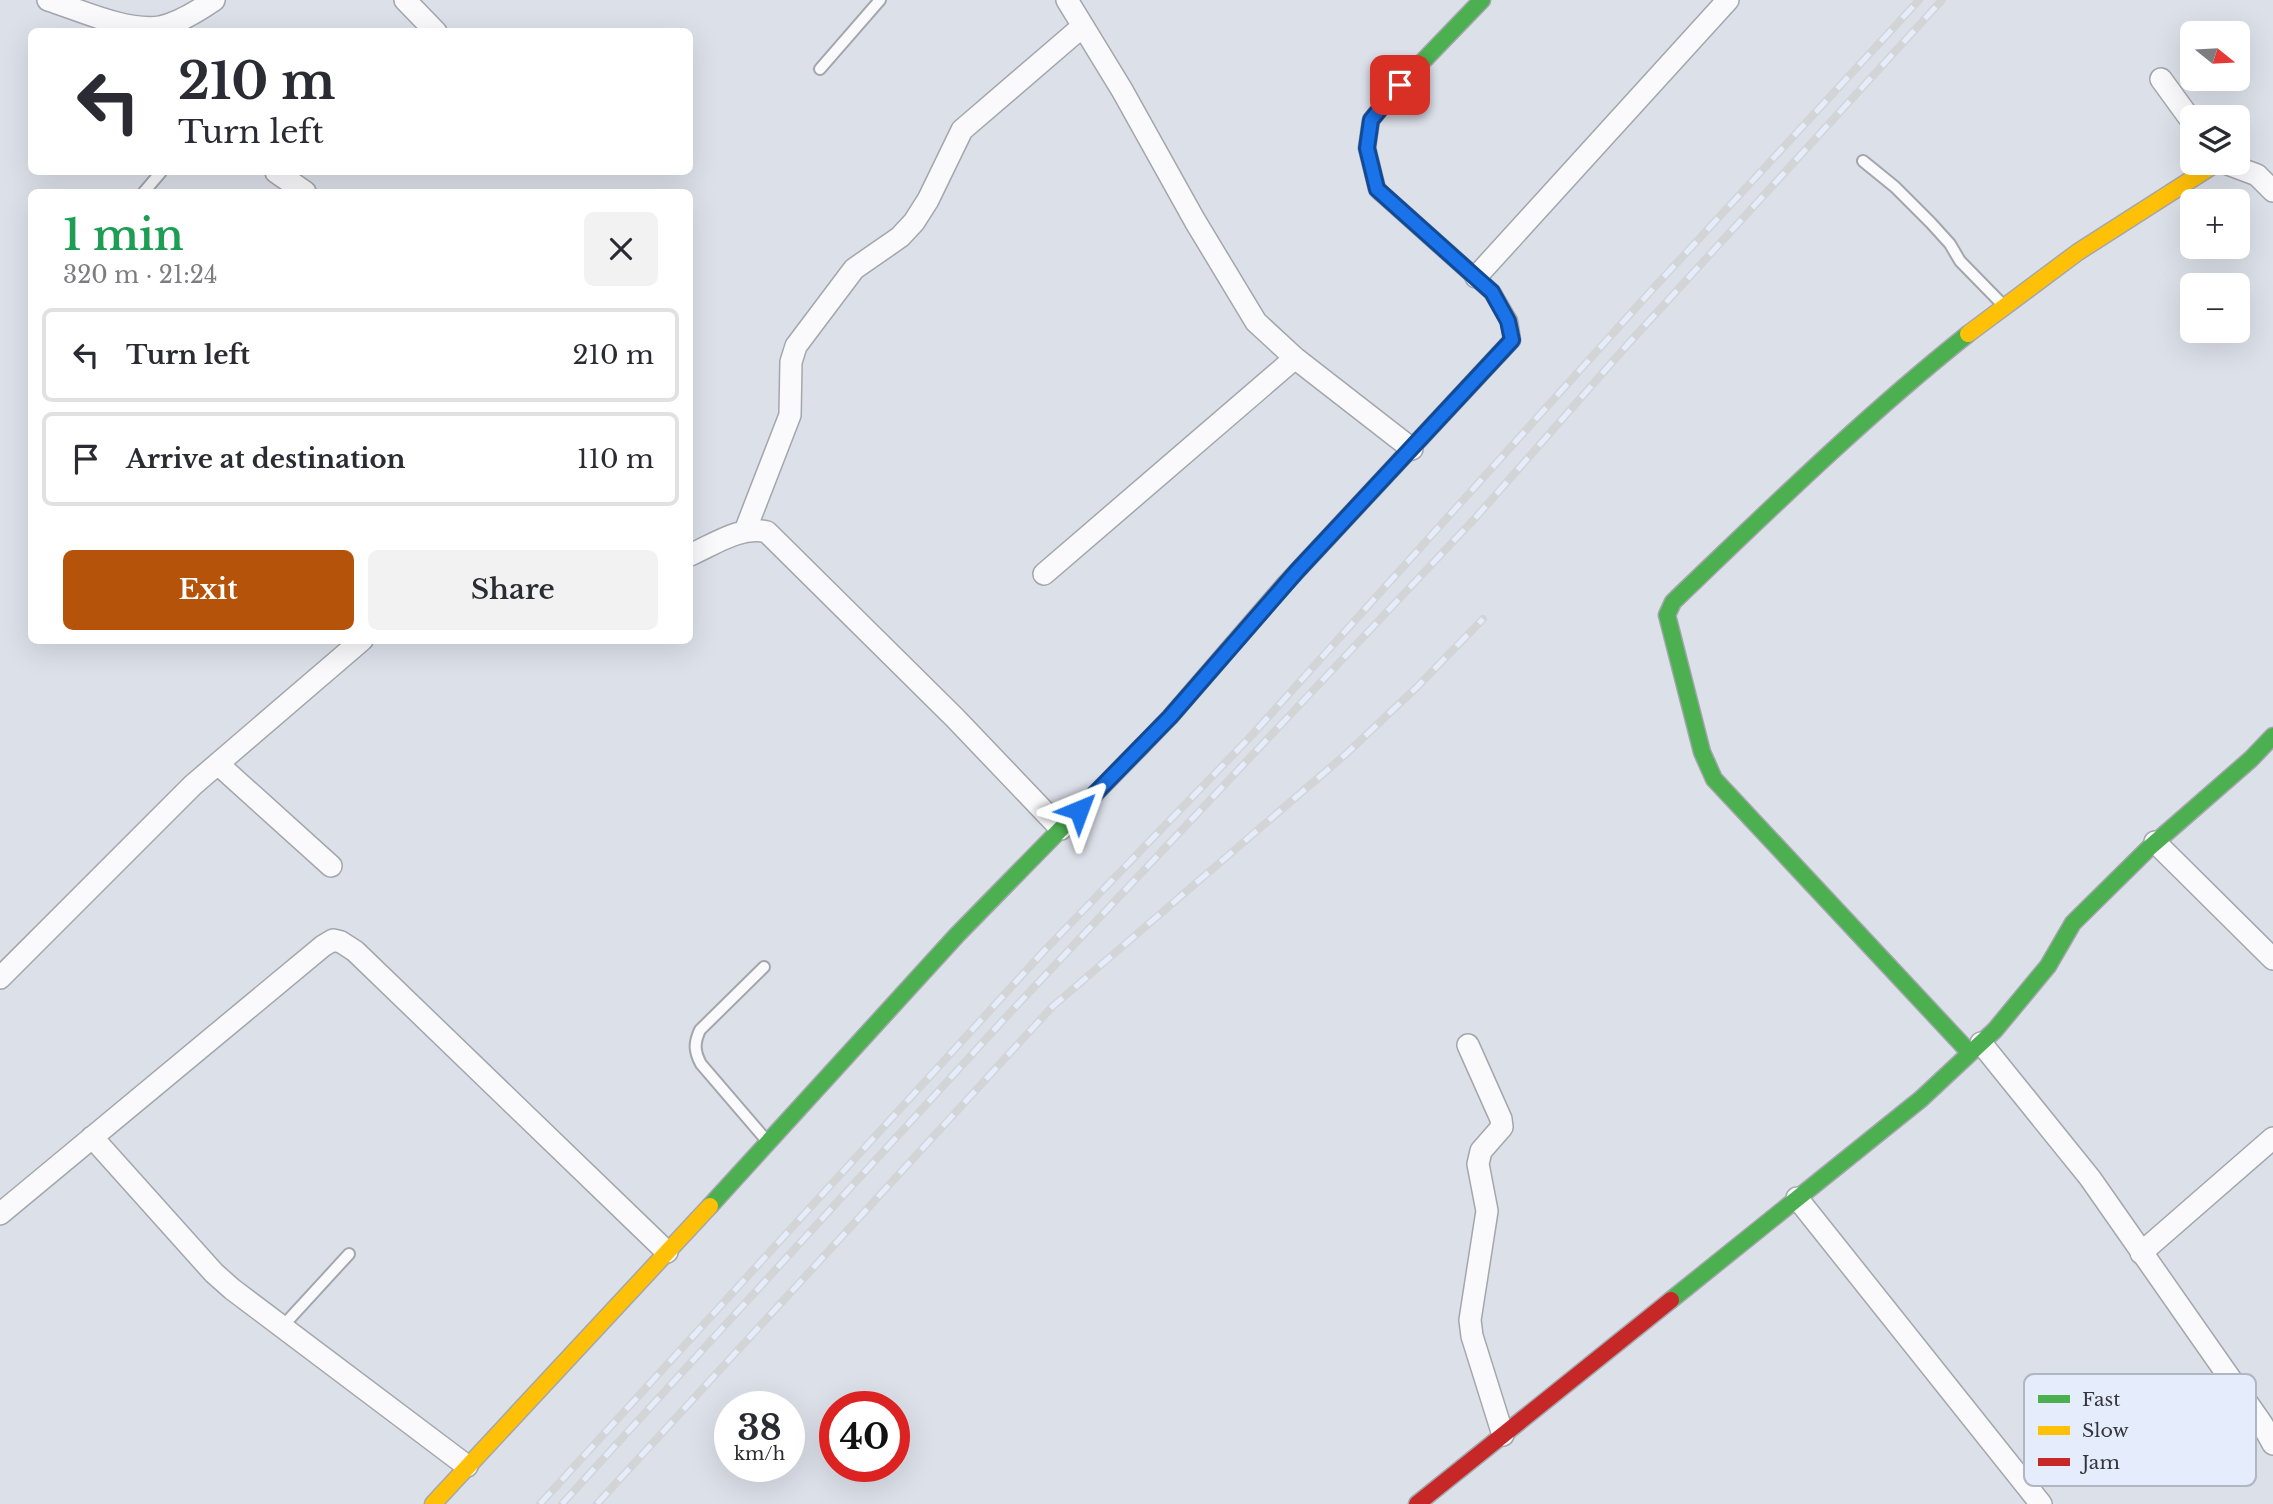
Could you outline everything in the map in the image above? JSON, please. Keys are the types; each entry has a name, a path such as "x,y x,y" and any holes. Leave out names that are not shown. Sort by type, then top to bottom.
{"street":[{"path":"48,0 129,28"},
{"path":"146,28 160,27 194,14 214,0"},
{"path":"405,0 432,28"},
{"path":"1067,0 1256,322 1295,358 1412,449"},
{"path":"433,1504 957,935 1170,717 1297,571 1512,340 1508,321 1492,292 1377,189 1367,148 1371,120 1400,85 1482,0"},
{"path":"1475,277 1728,0"},
{"path":"745,531 790,415 791,362 796,346 847,275 900,237 914,222 928,200 962,130 1083,26"},
{"path":"2161,79 2180,105"},
{"path":"2250,172 2257,175 2273,191"},
{"path":"280,175 301,189"},
{"path":"2196,175 2003,305 1840,443 1673,602 1667,615 1702,752 1714,779 1976,1048 2091,1178 2227,1374"},
{"path":"1044,574 1295,358"},
{"path":"693,554 745,531 767,532 955,718 1061,829"},
{"path":"0,978 193,785 357,644"},
{"path":"1417,1504 1921,1099 1996,1030 2048,966 2073,923 2155,842 2251,759 2273,736"},
{"path":"218,764 331,866"},
{"path":"2155,842 2273,960"},
{"path":"0,1214 333,940 355,951 667,1252"},
{"path":"1468,1045 1501,1119 1502,1127 1482,1152 1478,1164 1487,1211 1470,1321 1472,1336 1503,1435"},
{"path":"92,1138 214,1273 467,1466"},
{"path":"2141,1253 2273,1138"},
{"path":"1797,1198 2024,1483"},
{"path":"2256,1416 2273,1444"},
{"path":"2027,1486 2041,1504"}],"lane":[{"path":"820,69 880,0"},
{"path":"1863,161 1895,187 1931,223 1950,243 1960,261 2003,305"},
{"path":"147,189 158,175"},
{"path":"764,967 700,1030 695,1042 695,1054 768,1143"},
{"path":"282,1327 349,1254"}],"railway":[{"path":"540,1504 1044,951 1252,735 1650,292 1919,0"},
{"path":"562,1504 1006,1017 1478,515 1629,343 1942,0"},
{"path":"597,1504 1052,1007 1346,754 1417,687 1483,619"}],"traffic: fast":[{"path":"1380,192 1367,148 1371,120 1400,85 1482,0"},
{"path":"1968,334 1817,465 1673,602 1667,615 1702,752 1714,779 1970,1053"},
{"path":"1671,1300 1921,1099 1995,1030 2048,966 2073,923 2149,848 2251,759 2273,736"},
{"path":"710,1206 957,935 1142,746"}],"traffic: slow":[{"path":"1968,334 2078,252 2198,175"},
{"path":"1380,192 1492,292 1509,321 1512,340 1499,354"},
{"path":"1142,746 1284,585"},
{"path":"433,1504 710,1206"}],"traffic: jam":[{"path":"1284,585 1499,354"},
{"path":"1417,1504 1671,1300"}],"route":[{"path":"1079,810 1170,717 1297,571 1512,340 1508,321 1492,292 1377,189 1367,148 1371,120 1400,85"}]}
